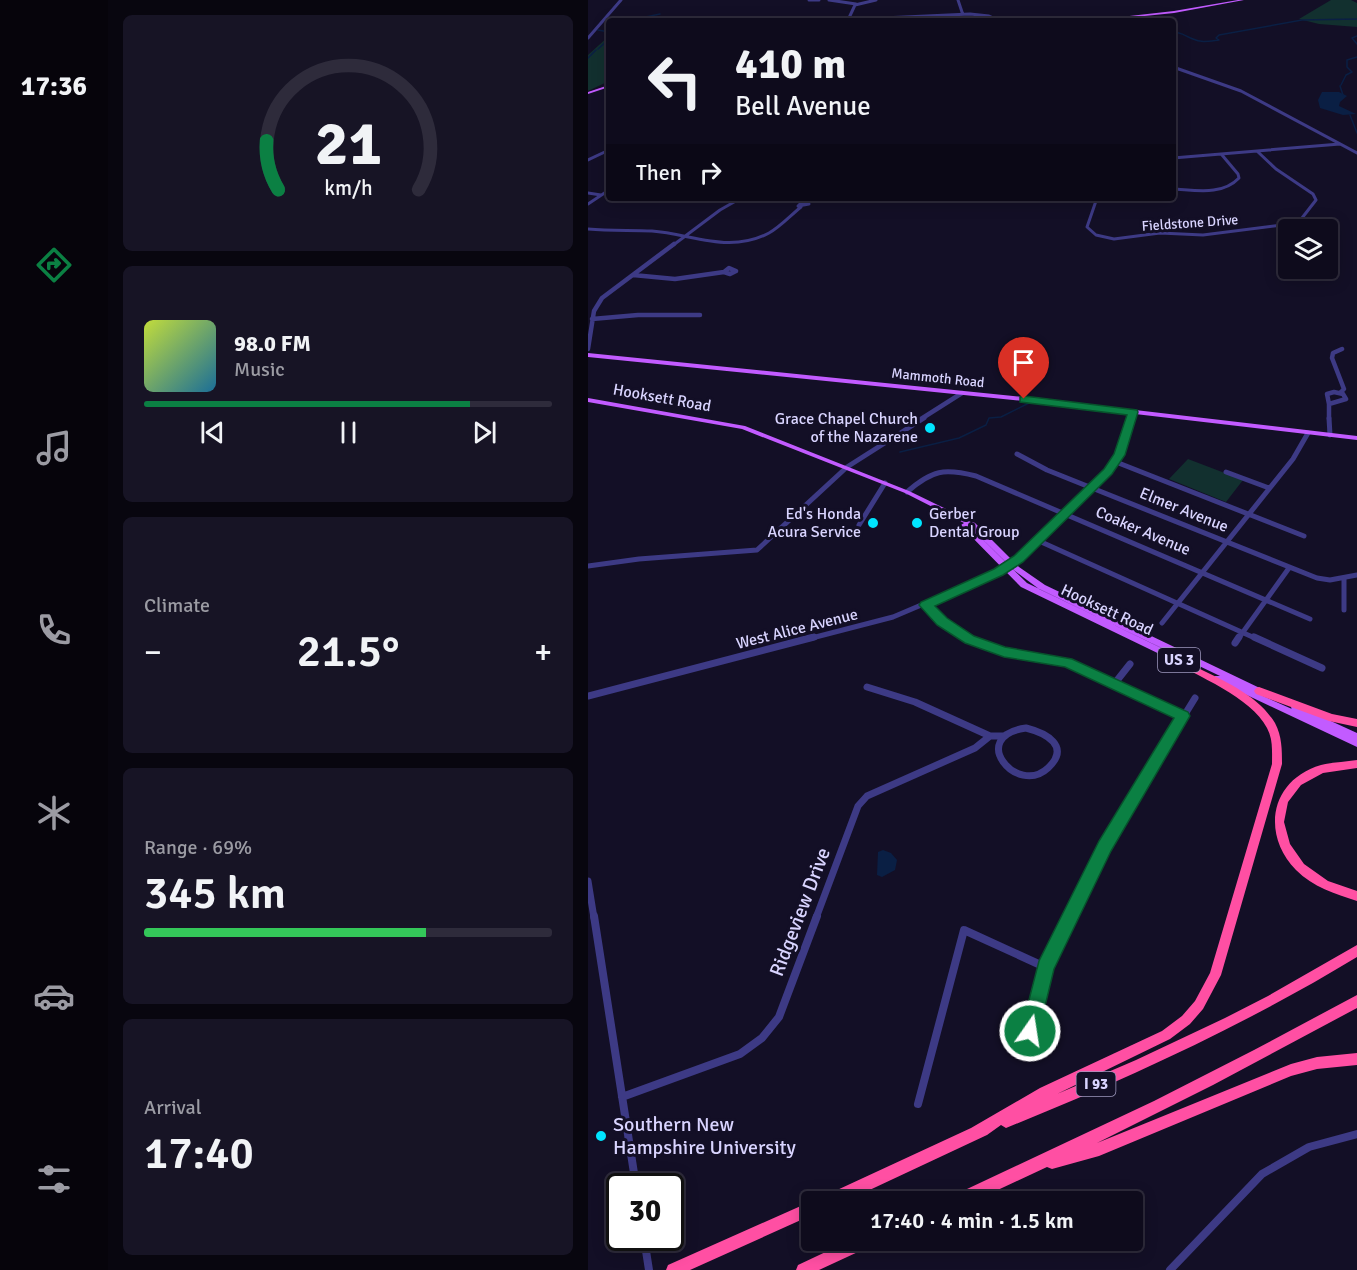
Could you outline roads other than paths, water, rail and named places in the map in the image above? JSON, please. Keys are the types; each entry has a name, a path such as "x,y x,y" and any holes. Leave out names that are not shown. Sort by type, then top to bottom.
{"highway":[{"path":"976,1132 1045,1093 1166,1035 1186,1020 1199,1005 1215,975 1277,764 1279,745 1271,724 1255,706 1172,657"},
{"path":"1259,691 1329,717 1357,723"},
{"path":"1357,764 1330,767 1303,779 1287,794 1278,817 1280,837 1290,858 1299,867 1320,884 1357,896"},
{"name":"I 93","path":"850,1191 976,1132 1072,1095 1215,1029 1357,951"},
{"path":"978,1191 1211,1081 1357,1000"},
{"path":"1032,1166 1100,1149 1291,1070 1317,1063 1357,1059"},
{"path":"673,1270 801,1213"},
{"path":"803,1270 844,1251"}],"main road":[{"path":"1116,18 1174,12 1243,0"},
{"path":"588,93 606,87"},
{"name":"Mammoth Road","path":"588,355 962,393 1357,438"},
{"name":"Hooksett Road","path":"588,400 743,427 907,492 962,521 1009,566 1042,587 1357,737"},
{"name":"Hooksett Road","path":"1009,566 1018,580 1041,595 1357,744"}],"street":[{"path":"607,18 621,0"},
{"path":"809,0 819,0"},
{"path":"829,0 857,4 876,0"},
{"path":"958,0 963,15"},
{"path":"849,18 852,8 857,4"},
{"path":"894,18 963,15 993,18"},
{"path":"588,38 606,19"},
{"path":"1176,68 1242,91 1357,153"},
{"path":"1176,158 1341,144"},
{"path":"588,160 606,151"},
{"name":"Fieldstone Drive","path":"1096,201 1087,227 1096,234 1114,239 1160,233 1203,235 1283,225 1300,220 1314,205 1316,200 1313,194 1276,169 1258,152"},
{"path":"1176,189 1216,189 1235,184 1239,178 1238,174 1222,154"},
{"path":"588,204 606,192"},
{"path":"588,193 601,195"},
{"path":"588,349 592,319 602,298 684,236 736,201"},
{"path":"588,230 653,231 721,244 751,241 770,233 801,207"},
{"path":"632,275 675,279 724,272"},
{"path":"592,319 638,315 700,315"},
{"path":"1334,353 1332,365 1344,389 1340,393"},
{"path":"588,566 639,559 757,550 847,468 962,393"},
{"path":"1329,405 1346,400 1345,396 1340,393 1329,393 1329,405 1330,435"},
{"path":"1133,412 1116,462 1304,536"},
{"path":"1162,623 1302,446 1308,433"},
{"name":"Elmer Avenue","path":"1017,454 1047,470 1323,580 1344,579"},
{"name":"West Alice Avenue","path":"588,696 868,624 926,605 1009,566 1039,541 1116,462"},
{"name":"Coaker Avenue","path":"907,492 928,474 953,471 976,476 1310,619"},
{"path":"1226,472 1269,488"},
{"path":"859,525 885,483"},
{"path":"1039,541 1322,668"},
{"path":"1235,643 1289,567"},
{"path":"1344,610 1344,579 1357,575"},
{"path":"926,605 950,628 980,645 1067,662 1183,716"},
{"path":"1115,683 1130,664"},
{"path":"867,687 915,702 990,735 1005,736 1018,729 1034,728 1042,731 1053,741 1057,754 1056,760 1045,771 1036,774 1010,770 999,757 998,750 1005,736"},
{"path":"1034,1013 1045,968 1105,846 1143,780 1195,698"},
{"name":"Ridgeview Drive","path":"622,1097 740,1054 757,1045 770,1032 779,1017 858,806 867,795 975,748 990,735"},
{"path":"588,881 634,1173"},
{"path":"918,1104 964,930 1045,968"},
{"path":"1170,1270 1263,1174 1309,1147 1357,1134"},
{"path":"646,1251 649,1270"}],"water":[{"path":"1322,92 1339,92 1347,96 1339,106 1356,114 1343,115 1320,108 1318,100"},
{"path":"883,850 891,853 897,860 895,870 882,877 877,875 878,852"}],"waterway":[{"path":"641,18 660,14"},
{"path":"1176,32 1196,40 1209,41 1219,40 1216,38 1219,35 1302,20 1357,19"},
{"path":"598,30 606,31"},
{"path":"1357,36 1352,38 1357,44"},
{"path":"598,49 606,42"},
{"path":"588,58 596,50"},
{"path":"1341,85 1346,75 1352,72 1347,67 1347,60 1357,57"},
{"path":"1340,86 1343,95"},
{"path":"1350,115 1357,133"},
{"path":"900,452 959,438 986,425 989,418 1001,417 1029,403"}],"place":[{"name":"Grace Chapel Church of the Nazarene","path":"930,428"},
{"name":"Ed's Honda Acura Service","path":"873,523"},
{"name":"Gerber Dental Group","path":"917,523"},
{"name":"Southern New Hampshire University","path":"601,1136"}]}
